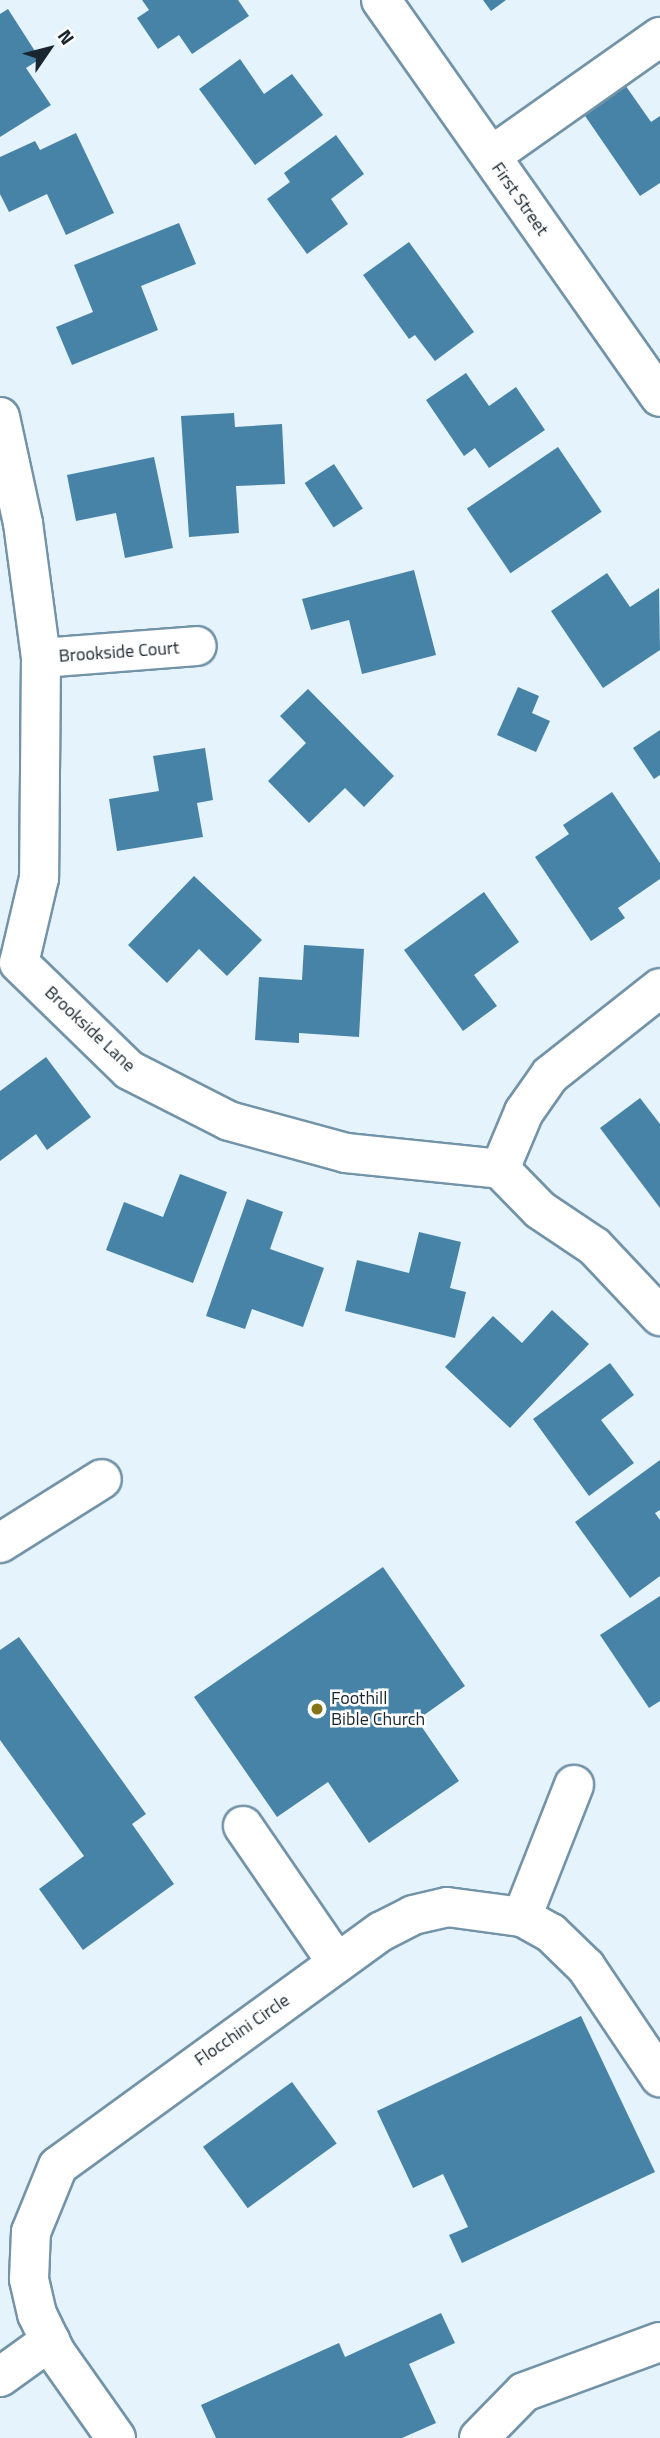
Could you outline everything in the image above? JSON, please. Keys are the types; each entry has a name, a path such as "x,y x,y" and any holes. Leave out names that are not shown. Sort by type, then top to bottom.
{"street":[{"name":"First Street","path":"381,0 660,397"},
{"path":"491,156 660,37"},
{"name":"Brookside Lane","path":"0,417 23,523 41,658 39,878 9,970 129,1069 229,1121 346,1153 500,1169"},
{"name":"Brookside Court","path":"41,658 197,646"},
{"path":"660,988 550,1074 524,1112 500,1169 540,1210 595,1247 660,1316"},
{"path":"0,1544 102,1479"},
{"path":"522,1917 574,1785"},
{"path":"243,1826 337,1963"},
{"name":"Flocchini Circle","path":"116,2438 50,2341 14,2279 58,2166 337,1963 413,1915 447,1907 491,1909 522,1917 551,1933 586,1967 660,2077"},
{"path":"0,2377 50,2341"},
{"path":"478,2438 524,2392 660,2342"}],"building":[{"path":"142,0 238,0 249,16 192,54 179,35 158,49 137,18 149,10"},
{"path":"483,0 506,0 491,11"},
{"path":"8,9 40,59 26,68 51,105 0,137 0,14"},
{"path":"240,59 264,94 292,74 323,115 255,165 199,89"},
{"path":"623,82 651,122 660,116 660,183 640,196 581,110"},
{"path":"76,133 114,213 66,235 47,194 9,212 0,194 0,157 35,141 40,150"},
{"path":"336,135 364,174 331,199 348,224 307,254 267,199 290,182 284,173"},
{"path":"179,223 196,264 141,286 158,330 72,365 56,327 93,312 74,265"},
{"path":"409,242 474,332 435,361 415,335 409,339 363,275"},
{"path":"466,373 489,406 516,387 545,430 489,468 475,448 464,456 426,400"},
{"path":"234,413 235,427 282,424 285,484 236,486 239,533 189,537 181,416"},
{"path":"558,447 602,512 510,573 467,509"},
{"path":"154,457 173,548 125,558 116,513 76,521 67,475"},
{"path":"334,464 363,508 334,528 305,483"},
{"path":"414,570 436,655 362,674 349,620 311,630 302,599"},
{"path":"607,573 630,607 659,588 660,650 603,688 551,611"},
{"path":"518,687 539,696 532,713 550,721 536,752 497,735"},
{"path":"308,689 394,776 364,807 345,788 309,823 268,781 306,743 280,716"},
{"path":"660,730 660,775 654,779 633,748"},
{"path":"205,748 213,800 197,803 203,837 117,851 109,799 159,791 153,756"},
{"path":"612,792 660,863 660,879 618,908 625,918 591,941 535,857 569,834 563,825"},
{"path":"194,876 262,940 227,976 199,949 167,983 128,945"},
{"path":"484,892 519,942 474,975 497,1006 463,1031 404,950"},
{"path":"304,945 364,949 359,1037 299,1033 299,1043 255,1040 259,977 302,980"},
{"path":"46,1057 91,1117 47,1150 36,1134 0,1161 0,1091"},
{"path":"640,1098 660,1124 660,1208 600,1128"},
{"path":"180,1174 227,1192 193,1283 106,1250 124,1202 163,1217"},
{"path":"247,1199 283,1212 270,1249 324,1268 303,1327 252,1309 245,1329 206,1316"},
{"path":"419,1232 461,1242 450,1288 466,1292 455,1338 345,1311 357,1260 409,1273"},
{"path":"552,1310 589,1344 510,1428 445,1367 493,1316 522,1343"},
{"path":"610,1363 634,1395 601,1420 634,1463 589,1496 533,1419"},
{"path":"660,1460 660,1510 655,1513 660,1520 660,1576 630,1598 575,1522"},
{"name":"Foothill Bible Church","path":"383,1567 465,1686 417,1720 459,1781 369,1843 328,1782 277,1817 194,1697"},
{"path":"660,1596 660,1701 649,1708 600,1635"},
{"path":"19,1637 146,1814 132,1824 174,1884 83,1950 39,1889 84,1856 0,1740 0,1650"},
{"path":"581,2016 655,2172 462,2263 449,2235 468,2227 443,2174 413,2188 377,2111"},
{"path":"292,2082 337,2143 248,2208 203,2147"},
{"path":"441,2313 455,2343 409,2364 436,2423 402,2438 216,2438 201,2405 339,2343 345,2357"}],"place":[{"name":"Foothill Bible Church","path":"317,1709"}]}
